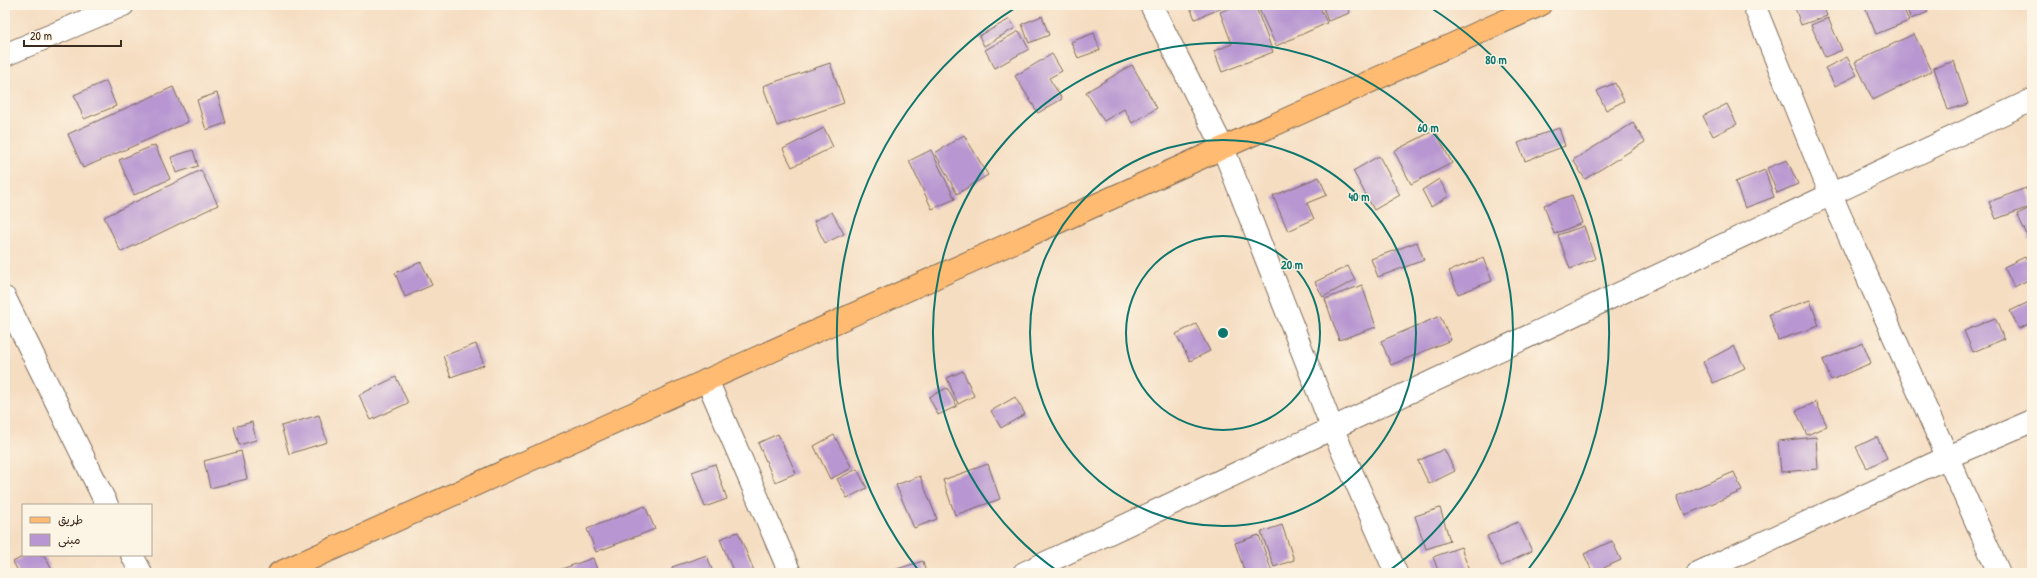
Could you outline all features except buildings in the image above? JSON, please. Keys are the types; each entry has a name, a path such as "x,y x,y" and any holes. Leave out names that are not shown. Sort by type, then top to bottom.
{"main road":[{"path":"279,573 1540,5"}],"street":[{"path":"5,55 123,5"},
{"path":"1151,5 1223,148 1333,430 1396,573"},
{"path":"1754,5 1831,195 1999,573"},
{"path":"1024,573 1333,430 2032,100"},
{"path":"5,298 107,504"},
{"path":"707,380 790,573"},
{"path":"1698,573 2032,421"},
{"path":"132,556 141,573"}]}
